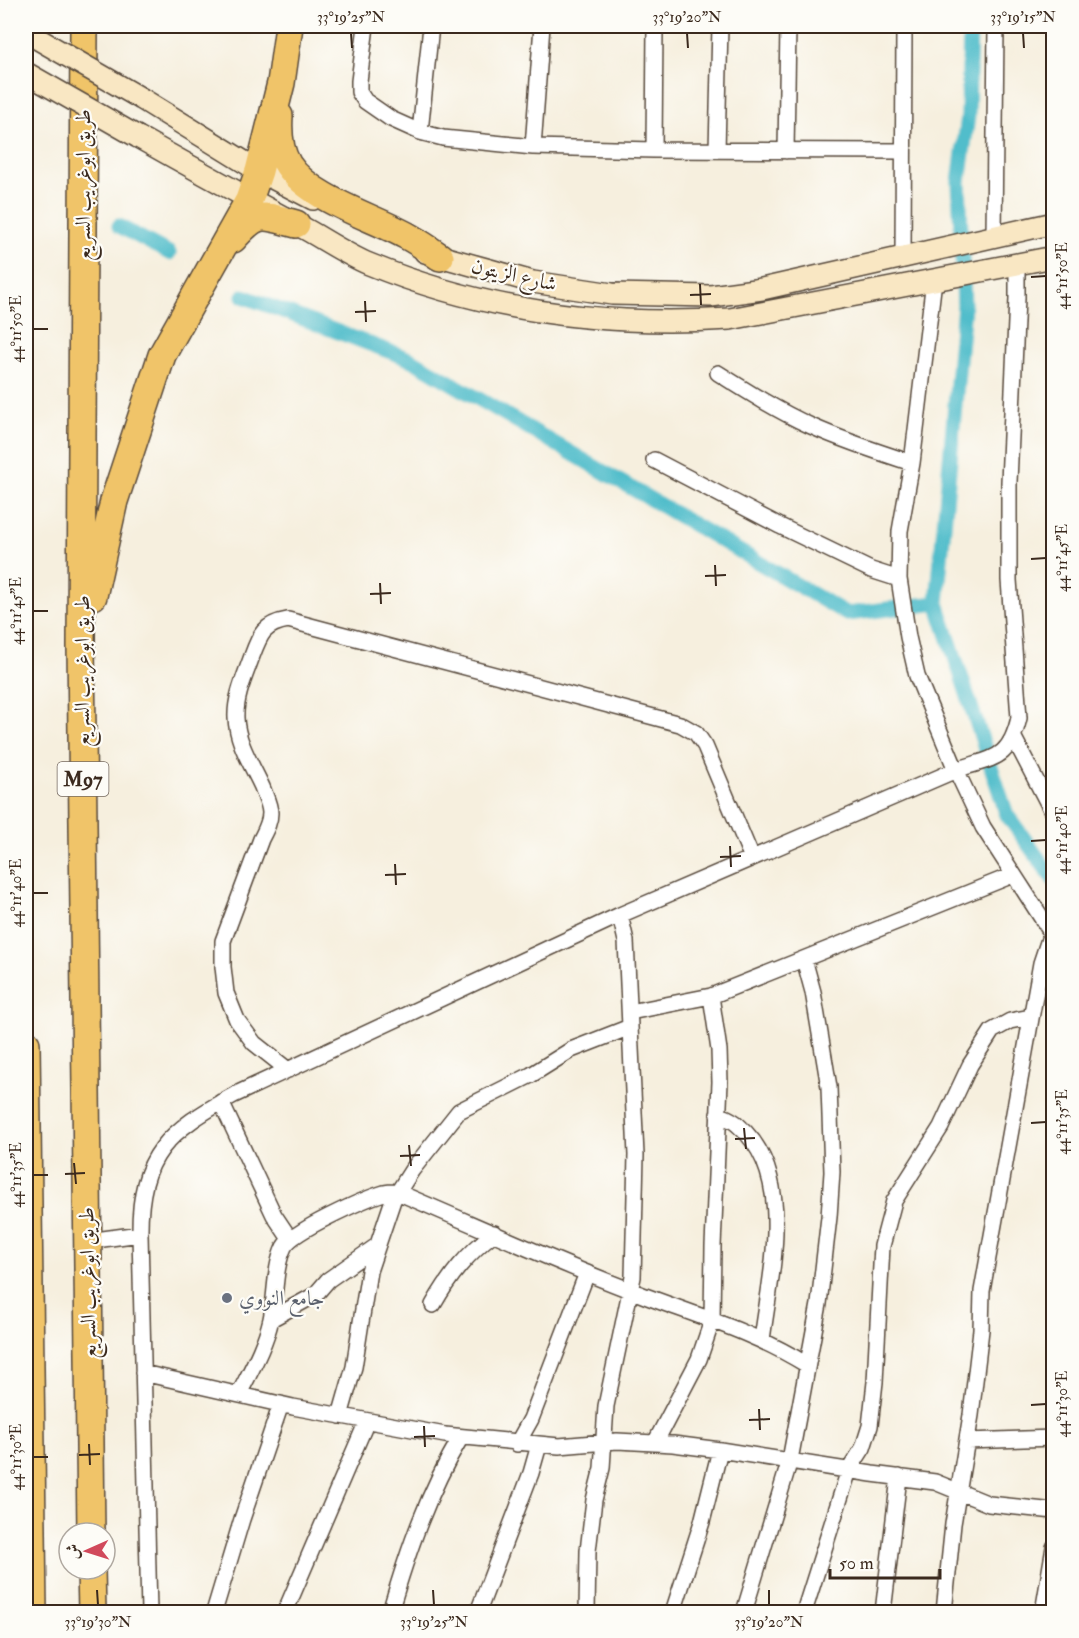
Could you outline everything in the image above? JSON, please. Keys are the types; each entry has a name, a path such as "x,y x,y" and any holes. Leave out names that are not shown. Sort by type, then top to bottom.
{"highway":[{"name":"طريق ابوغريب السريع","path":"84,26 81,646 91,1521"},
{"path":"289,26 278,126 281,146 288,165 303,181 329,198 409,237 440,257"},
{"path":"81,646 114,501 162,355 249,200 282,83"},
{"path":"218,255 249,221 257,217 267,216 296,224"},
{"path":"26,1044 33,1612"},
{"path":"91,1581 92,1612"}],"main road":[{"name":"شارع الزيتون","path":"26,32 142,99 259,171 386,238 440,257 533,282 612,294 711,296 751,291 1047,224"},
{"name":"شارع الزيتون","path":"26,73 249,200 368,264 420,282 524,310 572,316 680,322 730,319 1050,258"},
{"path":"1047,224 1050,258"}],"street":[{"path":"366,26 358,81 359,92 365,101 391,118 420,132 443,138 534,147 903,151"},
{"path":"420,132 431,26"},
{"path":"534,147 542,26"},
{"path":"654,150 656,26"},
{"path":"717,150 720,26"},
{"path":"786,151 788,26"},
{"path":"903,256 904,26"},
{"path":"994,236 996,26"},
{"path":"149,1612 141,1197 148,1174 160,1152 175,1133 194,1118 221,1102 620,915 956,770 1004,753 1014,738 1019,718 1009,580 1009,482 1017,264"},
{"path":"940,279 900,531 899,579 902,603 917,676 956,770 983,827 1052,935 1041,963 982,1292 981,1330 944,1612"},
{"path":"718,373 766,404 811,426 912,463"},
{"path":"654,460 780,526 871,570 899,579"},
{"path":"288,1070 254,1042 237,1020 226,993 223,967 224,941 261,839 268,826 270,812 266,797 239,739 236,705 256,646 264,630 273,623 288,620 680,724 696,733 705,746 752,858"},
{"path":"1014,738 1053,815"},
{"path":"340,1416 354,1367 369,1271 393,1200 412,1170 459,1111 531,1075 571,1050 630,1020 711,996 1013,875"},
{"path":"587,1612 588,1551 594,1500 602,1468 606,1406 633,1277 636,1155 626,941 620,915"},
{"path":"744,1612 789,1460 825,1261 832,1172 829,1087 813,992 804,959"},
{"path":"655,1443 687,1384 712,1321 711,1284 720,1082 719,1050 711,996"},
{"path":"804,1612 849,1470 863,1448 870,1426 875,1382 882,1246 894,1201 941,1126 970,1065 992,1031 1010,1021 1031,1017"},
{"path":"221,1102 274,1215 290,1239"},
{"path":"718,1114 738,1125 765,1161 770,1174 775,1217 775,1242 762,1340"},
{"path":"239,1394 266,1338 284,1246 290,1239 311,1225 383,1193 397,1192 630,1291 762,1340 807,1365"},
{"path":"433,1305 450,1276 466,1257 494,1233"},
{"path":"88,1242 140,1234"},
{"path":"271,1318 315,1295 328,1280 378,1245"},
{"path":"517,1444 531,1419 587,1273"},
{"path":"143,1373 340,1416 461,1437 517,1444 559,1446 617,1441 720,1450 934,1482 989,1504 1053,1512"},
{"path":"214,1612 242,1519 281,1404"},
{"path":"285,1612 367,1420"},
{"path":"390,1612 422,1512 442,1468 461,1437"},
{"path":"967,1441 1053,1438"},
{"path":"478,1612 531,1473 539,1445"},
{"path":"673,1612 702,1522 720,1450"},
{"path":"884,1612 899,1477"},
{"path":"1043,1612 1053,1547"}],"waterway":[{"path":"970,26 968,116 959,182 964,306 937,603 1007,815 1054,880"},
{"path":"119,226 169,253"},
{"path":"243,296 412,360 847,614 937,603"}],"place":[{"name":"جامع النووي","path":"227,1298"}]}
